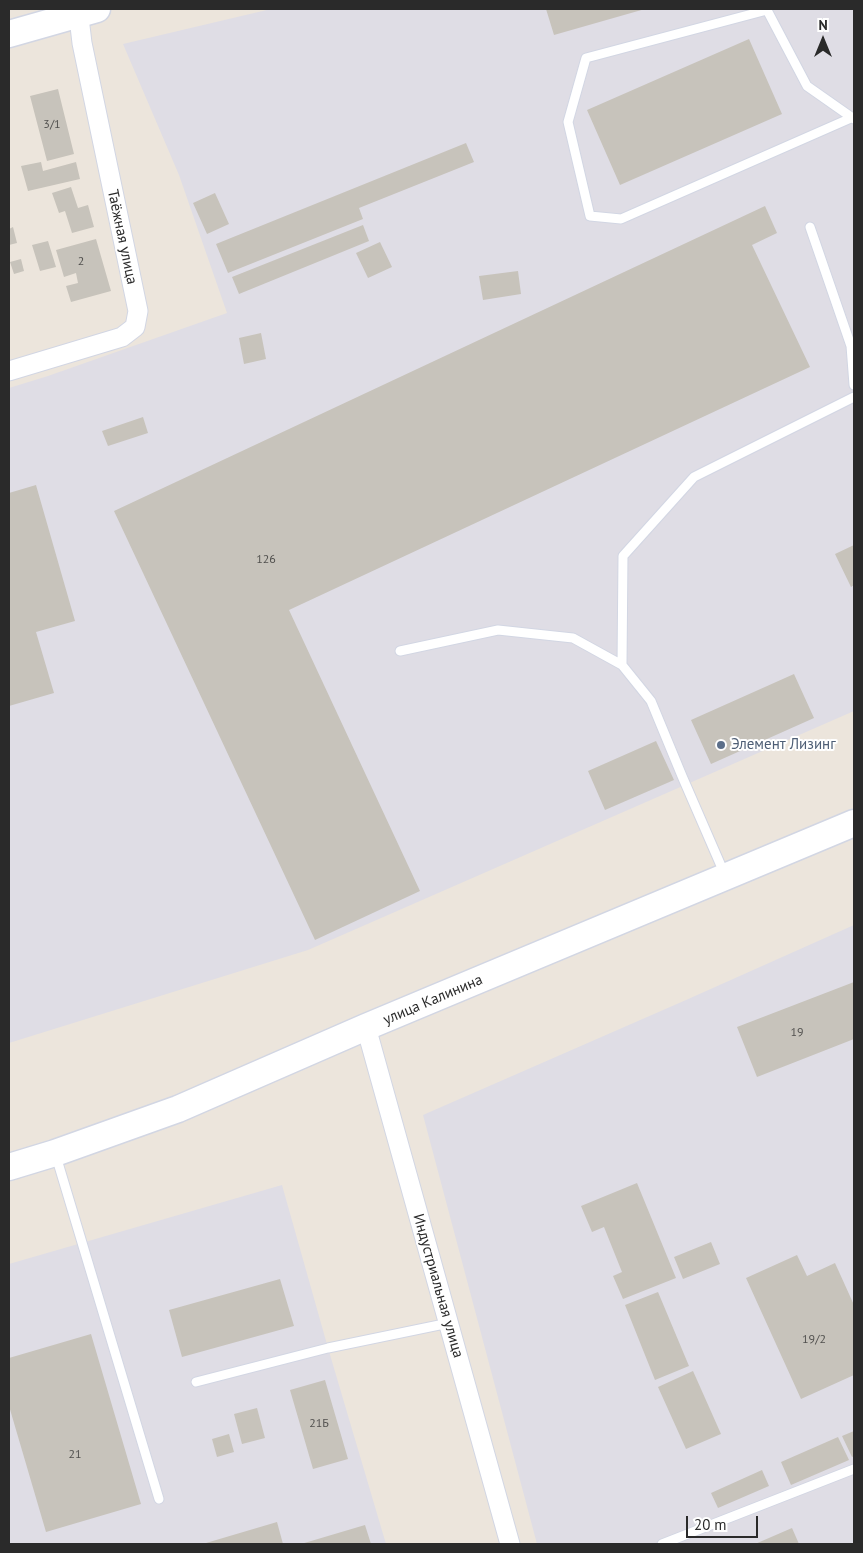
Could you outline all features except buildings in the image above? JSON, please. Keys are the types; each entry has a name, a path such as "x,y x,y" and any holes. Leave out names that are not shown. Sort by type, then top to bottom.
{"main road":[{"path":"9,34 85,10"},
{"name":"улица Калинина","path":"9,1167 55,1153 178,1109 366,1027 854,823"}],"street":[{"name":"Таёжная улица","path":"9,370 122,337 135,328 138,311 82,43 85,10"},
{"name":"Индустриальная улица","path":"366,1027 510,1544"}],"lane":[{"path":"767,10 807,86 853,118 621,218 590,216 568,122 586,58 767,10"},
{"path":"810,227 850,346 854,385"},
{"path":"622,665 623,556 694,477 854,396"},
{"path":"400,651 498,630 572,638 622,665 651,701 726,877"},
{"path":"55,1153 159,1499"},
{"path":"196,1382 328,1348 449,1323"},
{"path":"662,1544 854,1469"}],"shaded area":[{"path":"271,9 854,9 854,711 308,950 9,1043 9,388 227,313 179,175 123,44"},
{"path":"854,925 854,1544 537,1544 423,1115"},
{"path":"282,1185 386,1544 9,1544 9,1264"}],"place":[{"name":"Элемент Лизинг","path":"721,745"}]}
